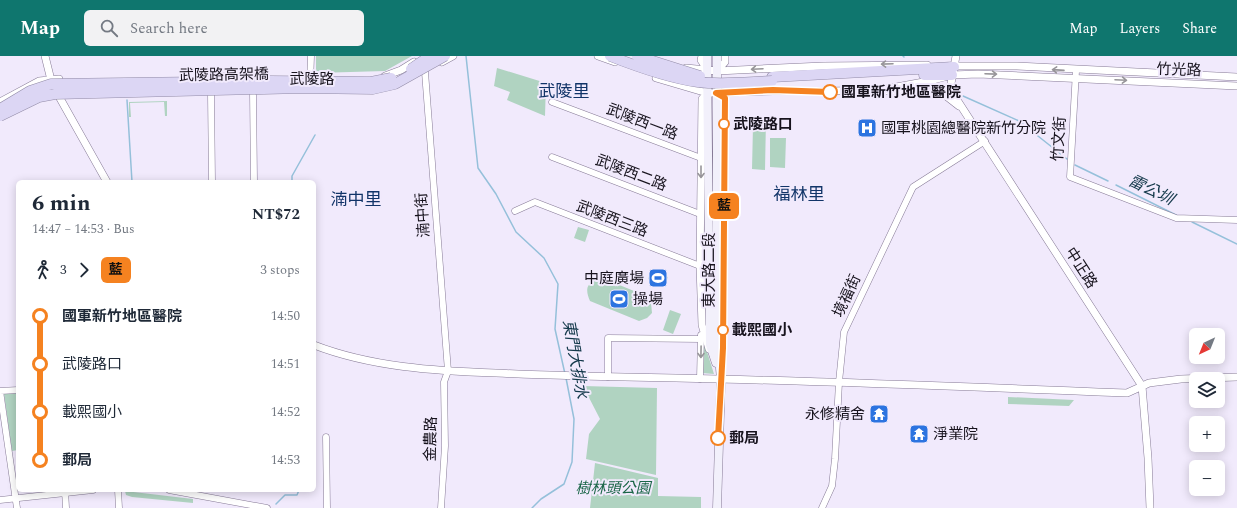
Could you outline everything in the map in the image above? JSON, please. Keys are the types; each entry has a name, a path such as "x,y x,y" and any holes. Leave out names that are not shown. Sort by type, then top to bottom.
{"highway":[{"path":"610,56 660,73 698,82 714,84 772,79 953,71"},
{"path":"614,56 628,67"},
{"path":"638,56 677,70 708,78 772,79"},
{"path":"418,71 431,58"},
{"name":"武陵路高架橋","path":"0,109 30,91 50,84 270,80 371,82 418,71"},
{"name":"武陵路高架橋","path":"0,116 39,97 55,94 302,88 373,89 395,84 418,71"},
{"path":"271,84 296,76"},
{"path":"0,109 42,91 55,89 271,84 282,86 296,92"},
{"path":"0,116 42,91"}],"main road":[{"name":"東大路二段","path":"707,56 710,345 721,379"},
{"name":"東大路二段","path":"717,56 717,337 721,379 717,508"}],"street":[{"path":"45,56 50,79 106,180"},
{"path":"309,91 311,56"},
{"name":"武陵路","path":"0,120 37,102 48,98 59,97 309,91 374,92 398,86 418,71 453,56"},
{"path":"598,56 707,93 880,90 896,92 941,92 962,108"},
{"path":"650,56 687,69 707,69 717,71 914,64 953,71"},
{"name":"東大路二段","path":"702,56 701,60 707,69"},
{"name":"東大路二段","path":"717,71 725,62 725,56"},
{"name":"中正路","path":"956,56 950,88 1142,386 1148,450 1150,508"},
{"name":"武陵路","path":"0,102 39,81 50,79 296,76 378,78 431,58"},
{"name":"湳中街","path":"431,58 418,71 448,371"},
{"name":"竹光路","path":"953,71 1017,66 1076,71 1237,77"},
{"path":"880,90 929,81 953,71"},
{"name":"竹光路","path":"953,71 1237,86"},
{"name":"竹文街","path":"1076,71 1070,177 1176,218 1237,220"},
{"path":"253,92 254,180"},
{"name":"東大路二段","path":"700,379 702,325 700,214 702,99 707,93"},
{"path":"211,94 212,180"},
{"name":"武陵西一路","path":"552,102 701,158"},
{"name":"境福街","path":"822,508 832,486 844,332 913,187 985,141"},
{"name":"武陵西二路","path":"552,157 700,214"},
{"name":"武陵西三路","path":"515,211 535,202 700,266"},
{"name":"東大路二段","path":"702,325 705,340 721,379"},
{"path":"608,377 608,338 701,339"},
{"path":"316,346 339,353 373,360 448,371 556,376 839,382 1127,393 1149,383 1181,379 1237,377"},
{"name":"金農路","path":"441,508 445,446 444,382 448,371"},
{"path":"16,390 0,391 17,508"},
{"path":"326,438 326,508"},
{"path":"0,500 65,492 66,508"},
{"path":"118,492 119,508"},
{"path":"190,492 267,508"}],"green space":[{"path":"316,56 412,56 385,71 316,73"},
{"path":"497,68 546,83 545,116 507,100 510,92 494,86"},
{"path":"167,101 167,116 165,116 164,102 130,103 131,117 129,117 129,102"},
{"path":"756,119 766,119 765,170 752,169 753,126"},
{"path":"770,138 786,138 785,168 770,167"},
{"path":"578,227 589,230 585,242 574,238"},
{"name":"中庭廣場","path":"651,270 668,277 665,286 648,279"},
{"path":"590,273 661,302 660,306 651,303 652,313 647,318 639,321 590,301 587,289 592,282 596,280 589,277"},
{"path":"670,310 681,314 673,334 663,330"},
{"path":"703,339 714,374 702,373"},
{"path":"583,386 657,388 656,475 586,459 589,434 600,419"},
{"path":"16,393 16,450 12,451 4,394"},
{"path":"1008,397 1074,400 1069,406 1008,404"},
{"name":"樹林頭公園","path":"595,463 658,478 658,496 701,497 701,508 590,508"},
{"path":"125,492 134,492 193,499 193,503 132,497 126,495"}],"waterway":[{"name":"東門大排水","path":"466,56 478,168 496,194 516,232 544,258 558,284 555,329 565,374"},
{"name":"雷公圳","path":"963,96 1019,121 1067,159"},
{"path":"127,100 132,180"},
{"path":"292,180 292,176 315,135"},
{"name":"雷公圳","path":"1075,165 1108,181"},
{"name":"雷公圳","path":"1116,185 1176,215"},
{"name":"雷公圳","path":"1192,222 1237,244"},
{"name":"東門大排水","path":"532,508 541,499 564,484 572,462 574,419 566,378"},
{"path":"276,504 285,495 297,495 298,492"}],"bus line":[{"name":"藍","path":"718,438 723,348 725,98 716,93 773,90 830,92"}],"place":[{"name":"國軍新竹地區醫院","path":"830,92"},
{"name":"武陵路口","path":"724,124"},
{"name":"國軍桃園總醫院新竹分院","path":"867,128"},
{"name":"中庭廣場","path":"658,278"},
{"name":"操場","path":"619,299"},
{"name":"載熙國小","path":"723,330"},
{"name":"永修精舍","path":"879,414"},
{"name":"淨業院","path":"919,434"},
{"name":"郵局","path":"718,438"}],"district":[{"name":"武陵里","path":"564,92"},
{"name":"福林里","path":"799,195"},
{"name":"湳中里","path":"356,200"}]}
